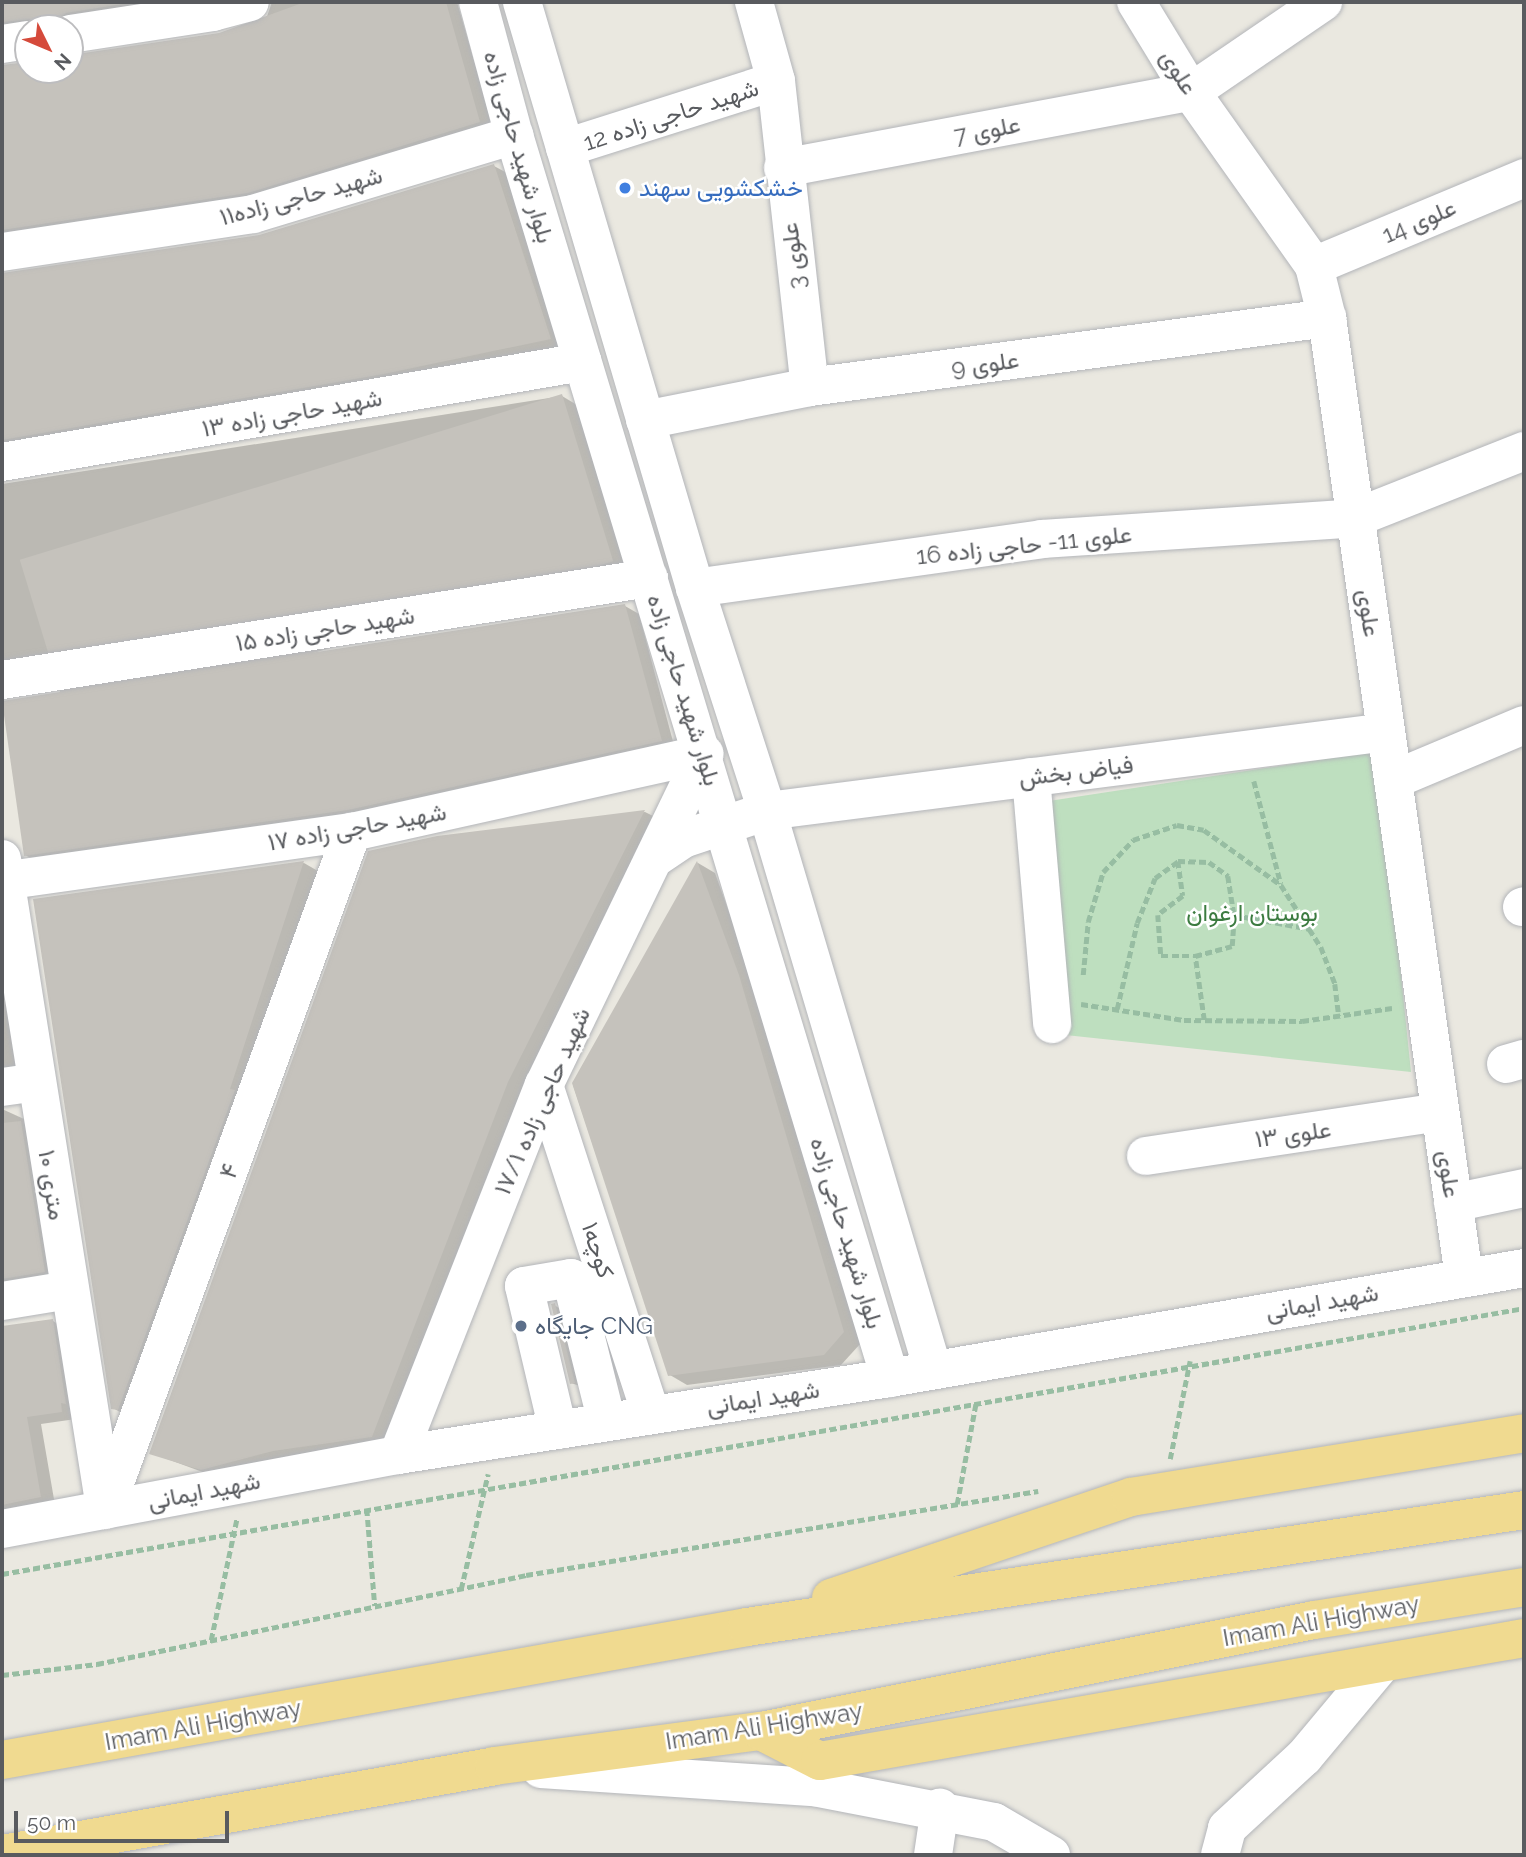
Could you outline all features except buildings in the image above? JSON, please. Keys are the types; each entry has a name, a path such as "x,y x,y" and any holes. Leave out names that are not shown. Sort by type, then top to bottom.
{"highway":[{"path":"747,1627 1131,1497 1524,1433"},
{"name":"Imam Ali Highway","path":"2,1760 747,1627 1524,1510"},
{"name":"Imam Ali Highway","path":"2,1854 494,1766 761,1731 1314,1620 1524,1587"},
{"path":"761,1731 821,1761 1381,1665 1524,1637"}],"street":[{"path":"84,32 212,12 250,2"},
{"name":"بلوار شهید حاجی زاده","path":"478,2 514,135 726,824 890,1378"},
{"name":"بلوار شهید حاجی زاده","path":"523,2 695,588 766,811 933,1370"},
{"name":"علوی 3","path":"754,2 776,81 783,169 810,387"},
{"name":"علوی","path":"1136,2 1191,92 1314,266 1327,318 1464,1277"},
{"path":"1191,92 1323,2"},
{"name":"شهید حاجی زاده 12","path":"565,148 776,81"},
{"name":"علوی 7","path":"783,169 1191,92"},
{"name":"شهید حاجی زاده۱۱","path":"2,252 253,214 514,135"},
{"name":"علوی 14","path":"1314,266 1524,178"},
{"name":"علوی 9","path":"645,420 810,387 1327,318"},
{"name":"شهید حاجی زاده ۱۳","path":"2,462 582,362"},
{"name":"علوی 11- حاجی زاده 16","path":"695,588 1042,539 1355,518 1524,451"},
{"name":"شهید حاجی زاده ۱۵","path":"2,680 649,578"},
{"path":"1393,780 1524,725"},
{"name":"فیاض بخش","path":"658,856 683,839 766,811 1386,732"},
{"name":"شهید حاجی زاده ۱۷","path":"3,873 352,832 704,754"},
{"name":"شهید حاجی زاده ۱۷/۱","path":"398,1455 544,1085 658,856 704,754"},
{"path":"1031,777 1061,1009"},
{"name":"۴","path":"105,1510 352,832"},
{"name":"۱۰ متری","path":"3,873 19,1084 69,1290 105,1510"},
{"name":"کوچه۱","path":"544,1085 651,1415"},
{"name":"علوی ۱۳","path":"1146,1156 1440,1112"},
{"path":"1453,1203 1524,1188"},
{"name":"شهید ایمانی","path":"2,1529 398,1455 890,1378 1524,1268"},
{"path":"558,1430 524,1286 571,1278 607,1422"},
{"path":"2,1301 69,1290"},
{"path":"536,1338 583,1327"},
{"path":"1220,1855 1227,1828 1304,1758 1381,1665"},
{"path":"494,1766 814,1787 940,1808 994,1822 1052,1855"},
{"path":"933,1855 940,1808"}],"path":[{"path":"1245,750 1281,885 1311,929 1335,984 1339,1016"},
{"path":"1281,885 1204,830 1177,825 1133,840 1103,872 1061,1009 1117,1009 1204,1020 1302,1021 1424,1003"},
{"path":"1117,1009 1144,900 1155,878 1178,861 1209,862 1227,876 1234,915 1232,946 1195,956 1161,956 1158,915 1183,896 1178,861"},
{"path":"1234,915 1311,929"},
{"path":"1195,956 1204,1020"},
{"path":"2,1574 1189,1363 1524,1308"},
{"path":"1168,1468 1189,1363 1191,1325"},
{"path":"957,1504 976,1401 975,1363"},
{"path":"461,1589 496,1440"},
{"path":"211,1640 245,1483"},
{"path":"2,1675 97,1664 461,1589 1045,1489"},
{"path":"367,1509 375,1606"}],"green space":[{"name":"بوستان ارغوان","path":"1378,751 1411,1072 1056,1034 1016,806"}],"place":[{"name":"خشکشویی سهند","path":"625,188"},
{"name":"جایگاه CNG","path":"521,1326"}]}
